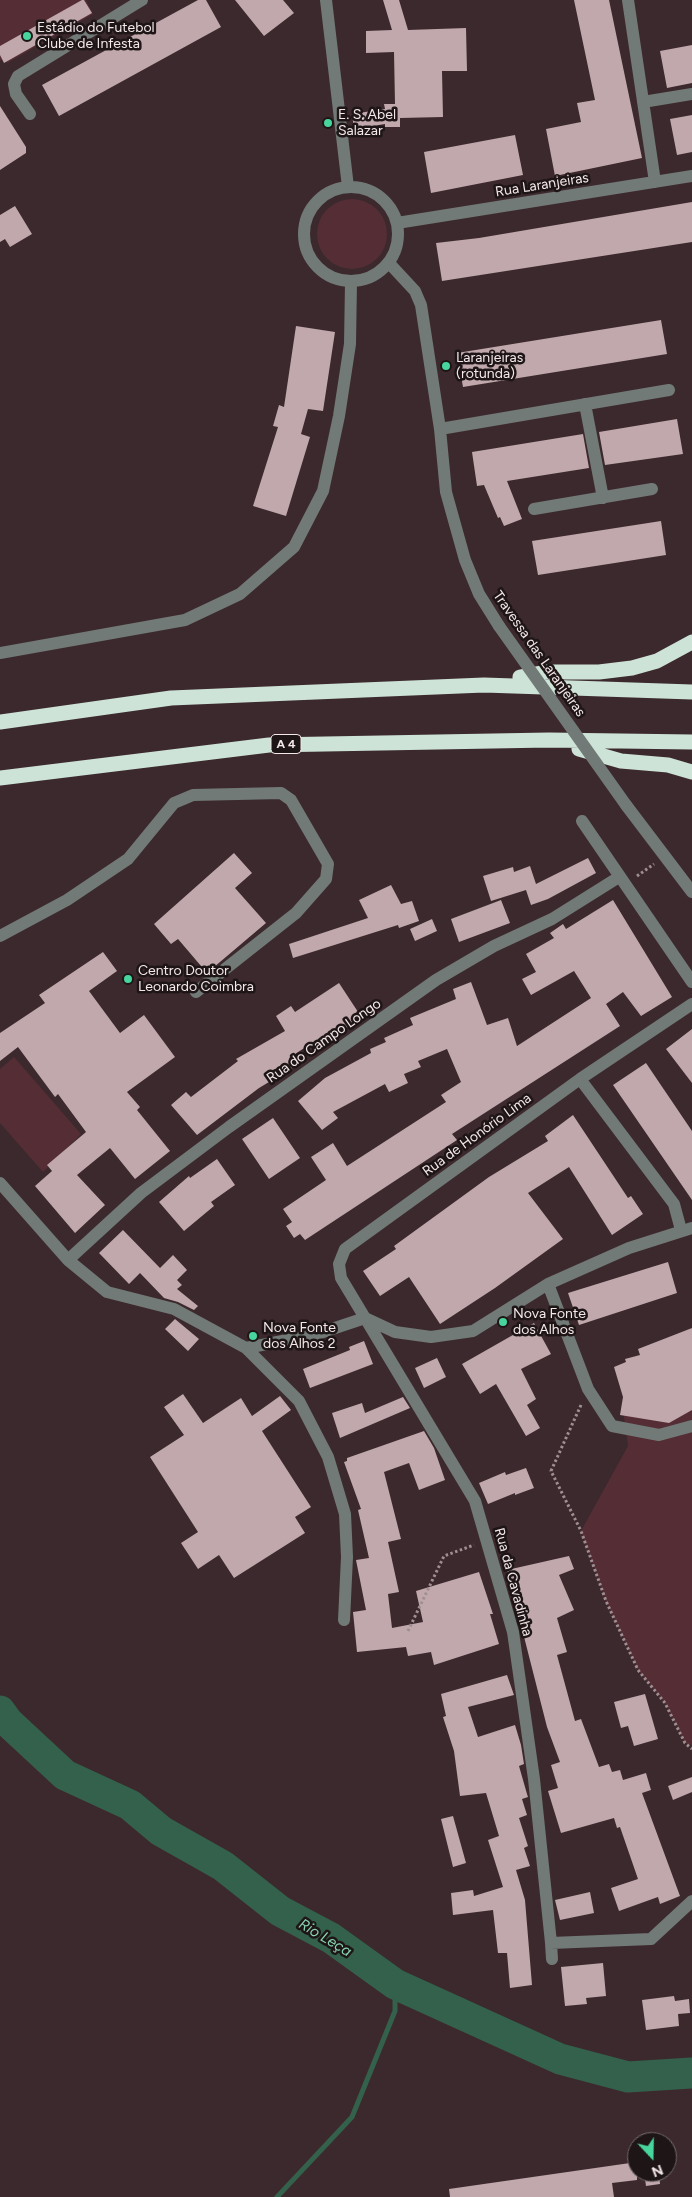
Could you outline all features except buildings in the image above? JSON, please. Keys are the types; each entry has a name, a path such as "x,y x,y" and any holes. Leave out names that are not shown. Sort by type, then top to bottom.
{"highway":[{"path":"484,685 546,672 599,672 632,668 658,661 692,642"},
{"path":"0,722 171,698 484,685 692,692"},
{"path":"549,740 621,761 668,765 692,772"},
{"name":"A 4","path":"0,778 269,745 549,740 692,742"}],"street":[{"path":"30,114 16,94 14,84 18,76 142,0"},
{"path":"326,0 348,188"},
{"path":"628,0 655,182"},
{"path":"643,102 692,94"},
{"name":"Rua Laranjeiras","path":"398,223 692,176"},
{"path":"348,188 368,190 382,198 392,210 398,223 398,242 389,262 383,270 370,278 351,282 327,275 316,266 308,253 304,239 305,224 316,204 321,198 335,190 348,188"},
{"name":"Travessa das Laranjeiras","path":"389,262 415,291 421,305 440,428 446,492 465,560 479,594 626,805 692,892"},
{"path":"0,653 185,620 240,594 294,547 323,491 340,416 350,344 351,282"},
{"path":"440,428 669,390"},
{"path":"585,404 603,498"},
{"path":"534,509 652,489"},
{"path":"0,936 67,900 128,859 174,803 193,796 281,793 291,800 328,864 326,879 296,913 196,992"},
{"path":"582,821 692,982"},
{"name":"Rua do Campo Longo","path":"68,1260 141,1193 228,1126 436,980 494,946 622,881"},
{"name":"Rua de Honório Lima","path":"365,1318 341,1278 340,1264 345,1249 580,1080 692,1004"},
{"path":"246,1348 314,1335 365,1318 395,1332 431,1336 473,1331 548,1284 629,1248 686,1229 674,1204 580,1080"},
{"path":"0,1183 68,1260 107,1292 174,1309 246,1348 299,1401 328,1457 345,1514 347,1557 344,1620"},
{"path":"548,1284 588,1388 612,1426 659,1435 692,1426"},
{"name":"Rua da Cavadinha","path":"365,1318 475,1501 513,1632 534,1780 552,1959"},
{"path":"550,1943 651,1939 692,1901"}],"path":[{"path":"622,881 665,857"},
{"path":"588,1388 551,1471 581,1530 606,1601 638,1670 664,1702 685,1744 692,1749"},
{"path":"408,1631 444,1556 486,1540"}],"shaded area":[{"name":"Estádio do Futebol Clube de Infesta","path":"0,0 86,0 93,14 7,63 4,58 0,61"},
{"path":"352,199 365,202 377,209 384,221 387,234 384,247 377,259 365,266 352,269 339,266 327,259 320,247 317,234 320,221 327,209 339,202"},
{"path":"14,1057 81,1134 43,1172 0,1123 0,1069"},
{"path":"692,1393 692,1745 685,1743 665,1703 638,1670 606,1601 581,1531 628,1446 622,1402 668,1399"}],"waterway":[{"name":"Rio Leça","path":"0,1711 8,1722 65,1775 130,1805 161,1831 223,1866 280,1911 331,1938 395,1984 560,2059 628,2077 692,2073"},
{"path":"277,2197 352,2117 395,2011 395,1984"}],"place":[{"name":"Estádio do Futebol Clube de Infesta","path":"27,36"},
{"name":"E. S. Abel Salazar","path":"328,123"},
{"name":"Laranjeiras (rotunda)","path":"446,366"},
{"name":"Centro Doutor Leonardo Coimbra","path":"128,979"},
{"name":"Nova Fonte dos Alhos","path":"503,1322"},
{"name":"Nova Fonte dos Alhos 2","path":"253,1336"}]}
